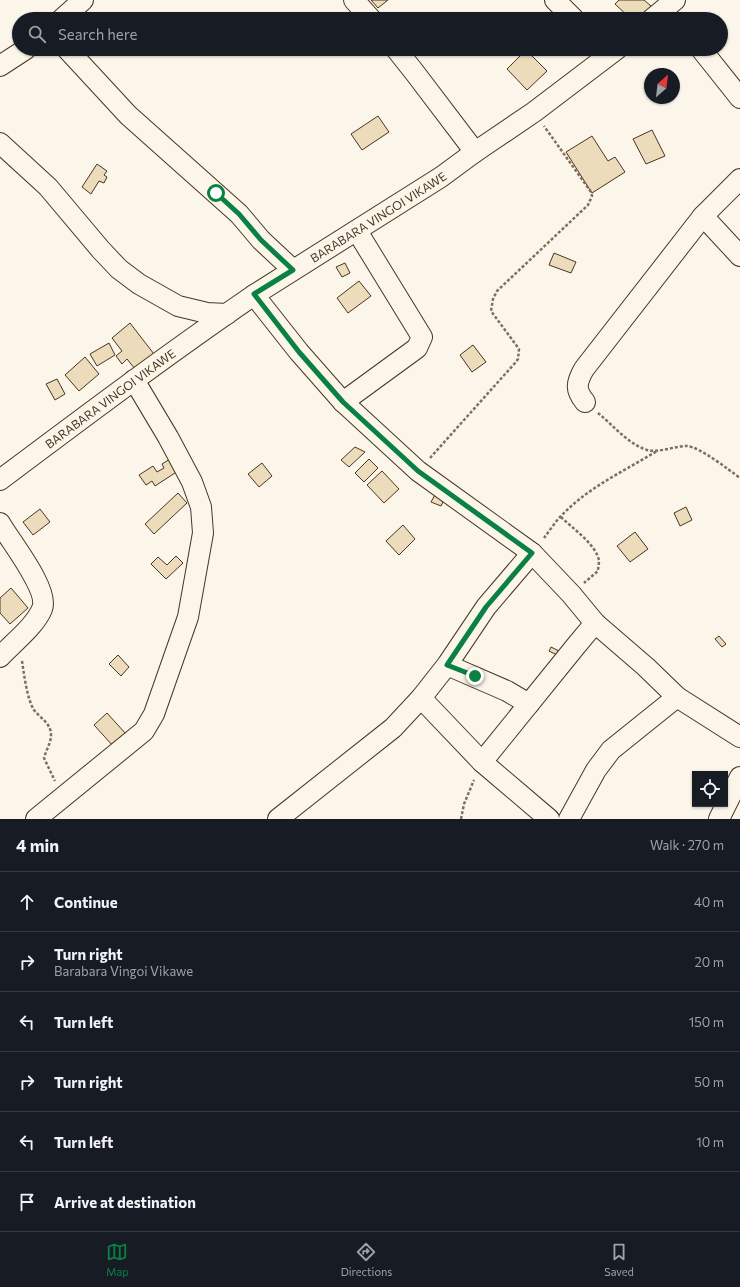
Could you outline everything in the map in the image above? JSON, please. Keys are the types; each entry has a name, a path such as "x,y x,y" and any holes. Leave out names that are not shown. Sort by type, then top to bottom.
{"street":[{"path":"70,12 83,0"},
{"path":"354,0 364,12"},
{"path":"555,0 567,12"},
{"path":"0,66 15,56"},
{"path":"73,56 128,115 239,214 261,240 293,270"},
{"path":"402,56 475,152"},
{"name":"BARABARA VINGOI VIKAWE","path":"0,480 134,380 254,294 357,231 440,177 534,112 605,56"},
{"path":"707,56 740,98"},
{"path":"0,143 48,187 100,250 124,272 150,290 178,306 208,313 226,314"},
{"path":"585,402 578,392 577,385 584,370 703,216 740,179"},
{"path":"703,216 740,256"},
{"path":"343,402 417,348 422,337 357,231"},
{"path":"254,294 299,352 343,402 418,471 532,553 571,594 595,623 646,667 677,697 740,737"},
{"path":"36,819 144,731 160,699 188,617 203,533 201,507 192,482 168,437 134,380"},
{"path":"0,523 40,586 44,602 38,616 0,657"},
{"path":"278,819 393,728 421,698 447,665 486,607 532,553"},
{"path":"482,762 595,623"},
{"path":"447,665 502,688 529,704"},
{"path":"569,819 596,770 611,750 677,697"},
{"path":"421,698 482,762 549,819"},
{"path":"719,819 740,777"}],"path":[{"path":"418,471 515,364 518,358 519,349 491,311 493,299 497,291 588,205 590,200 591,192 534,112"},
{"path":"585,402 628,438 648,450 694,447 740,478"},
{"path":"532,553 560,517 580,498 658,450"},
{"path":"560,517 590,544 596,553 599,562 598,571 571,594"},
{"path":"19,637 29,696 34,709 50,729 50,741 44,758 63,798"},
{"path":"461,819 464,804 482,762"}],"building":[{"path":"371,0 388,0 378,8"},
{"path":"619,0 644,0 651,6 645,12 624,12 615,4"},
{"path":"520,56 532,56 547,71 527,90 507,69"},
{"path":"378,116 389,132 362,150 351,134"},
{"path":"652,130 665,156 646,164 633,139"},
{"path":"592,136 608,161 615,157 625,172 592,193 566,152"},
{"path":"97,164 107,171 104,175 107,177 104,183 99,181 91,194 82,187"},
{"path":"554,253 576,262 571,273 549,265"},
{"path":"345,263 350,273 342,277 336,267"},
{"path":"359,281 371,296 348,313 337,298"},
{"path":"130,323 154,354 135,369 127,359 122,364 116,356 122,351 112,338"},
{"path":"109,343 115,355 97,366 90,354"},
{"path":"473,345 486,362 472,372 460,355"},
{"path":"85,357 99,374 79,391 65,375"},
{"path":"57,379 65,394 55,400 46,384"},
{"path":"355,447 365,452 349,467 341,460"},
{"path":"170,459 178,471 155,486 152,481 146,485 139,475 153,466 157,472 164,468 162,464"},
{"path":"369,459 378,468 364,482 355,473"},
{"path":"262,463 272,476 259,487 248,474"},
{"path":"382,471 399,489 384,503 367,485"},
{"path":"437,491 446,496 441,506 431,502"},
{"path":"178,493 187,503 154,534 145,524"},
{"path":"686,507 692,520 680,526 674,513"},
{"path":"40,509 50,522 33,535 23,522"},
{"path":"403,525 415,539 399,555 386,541"},
{"path":"635,532 648,549 630,562 617,546"},
{"path":"176,556 183,563 166,579 151,564 158,557 167,565"},
{"path":"11,588 28,608 10,624 0,613 0,598"},
{"path":"719,636 726,644 722,647 715,639"},
{"path":"551,647 559,651 557,655 549,651"},
{"path":"118,655 129,667 121,676 109,664"},
{"path":"107,713 126,734 113,746 94,725"}],"route":[{"path":"216,193 239,214 261,240 293,270 254,294 299,352 343,402 418,471 532,553 476,620 447,665 475,676"}]}
